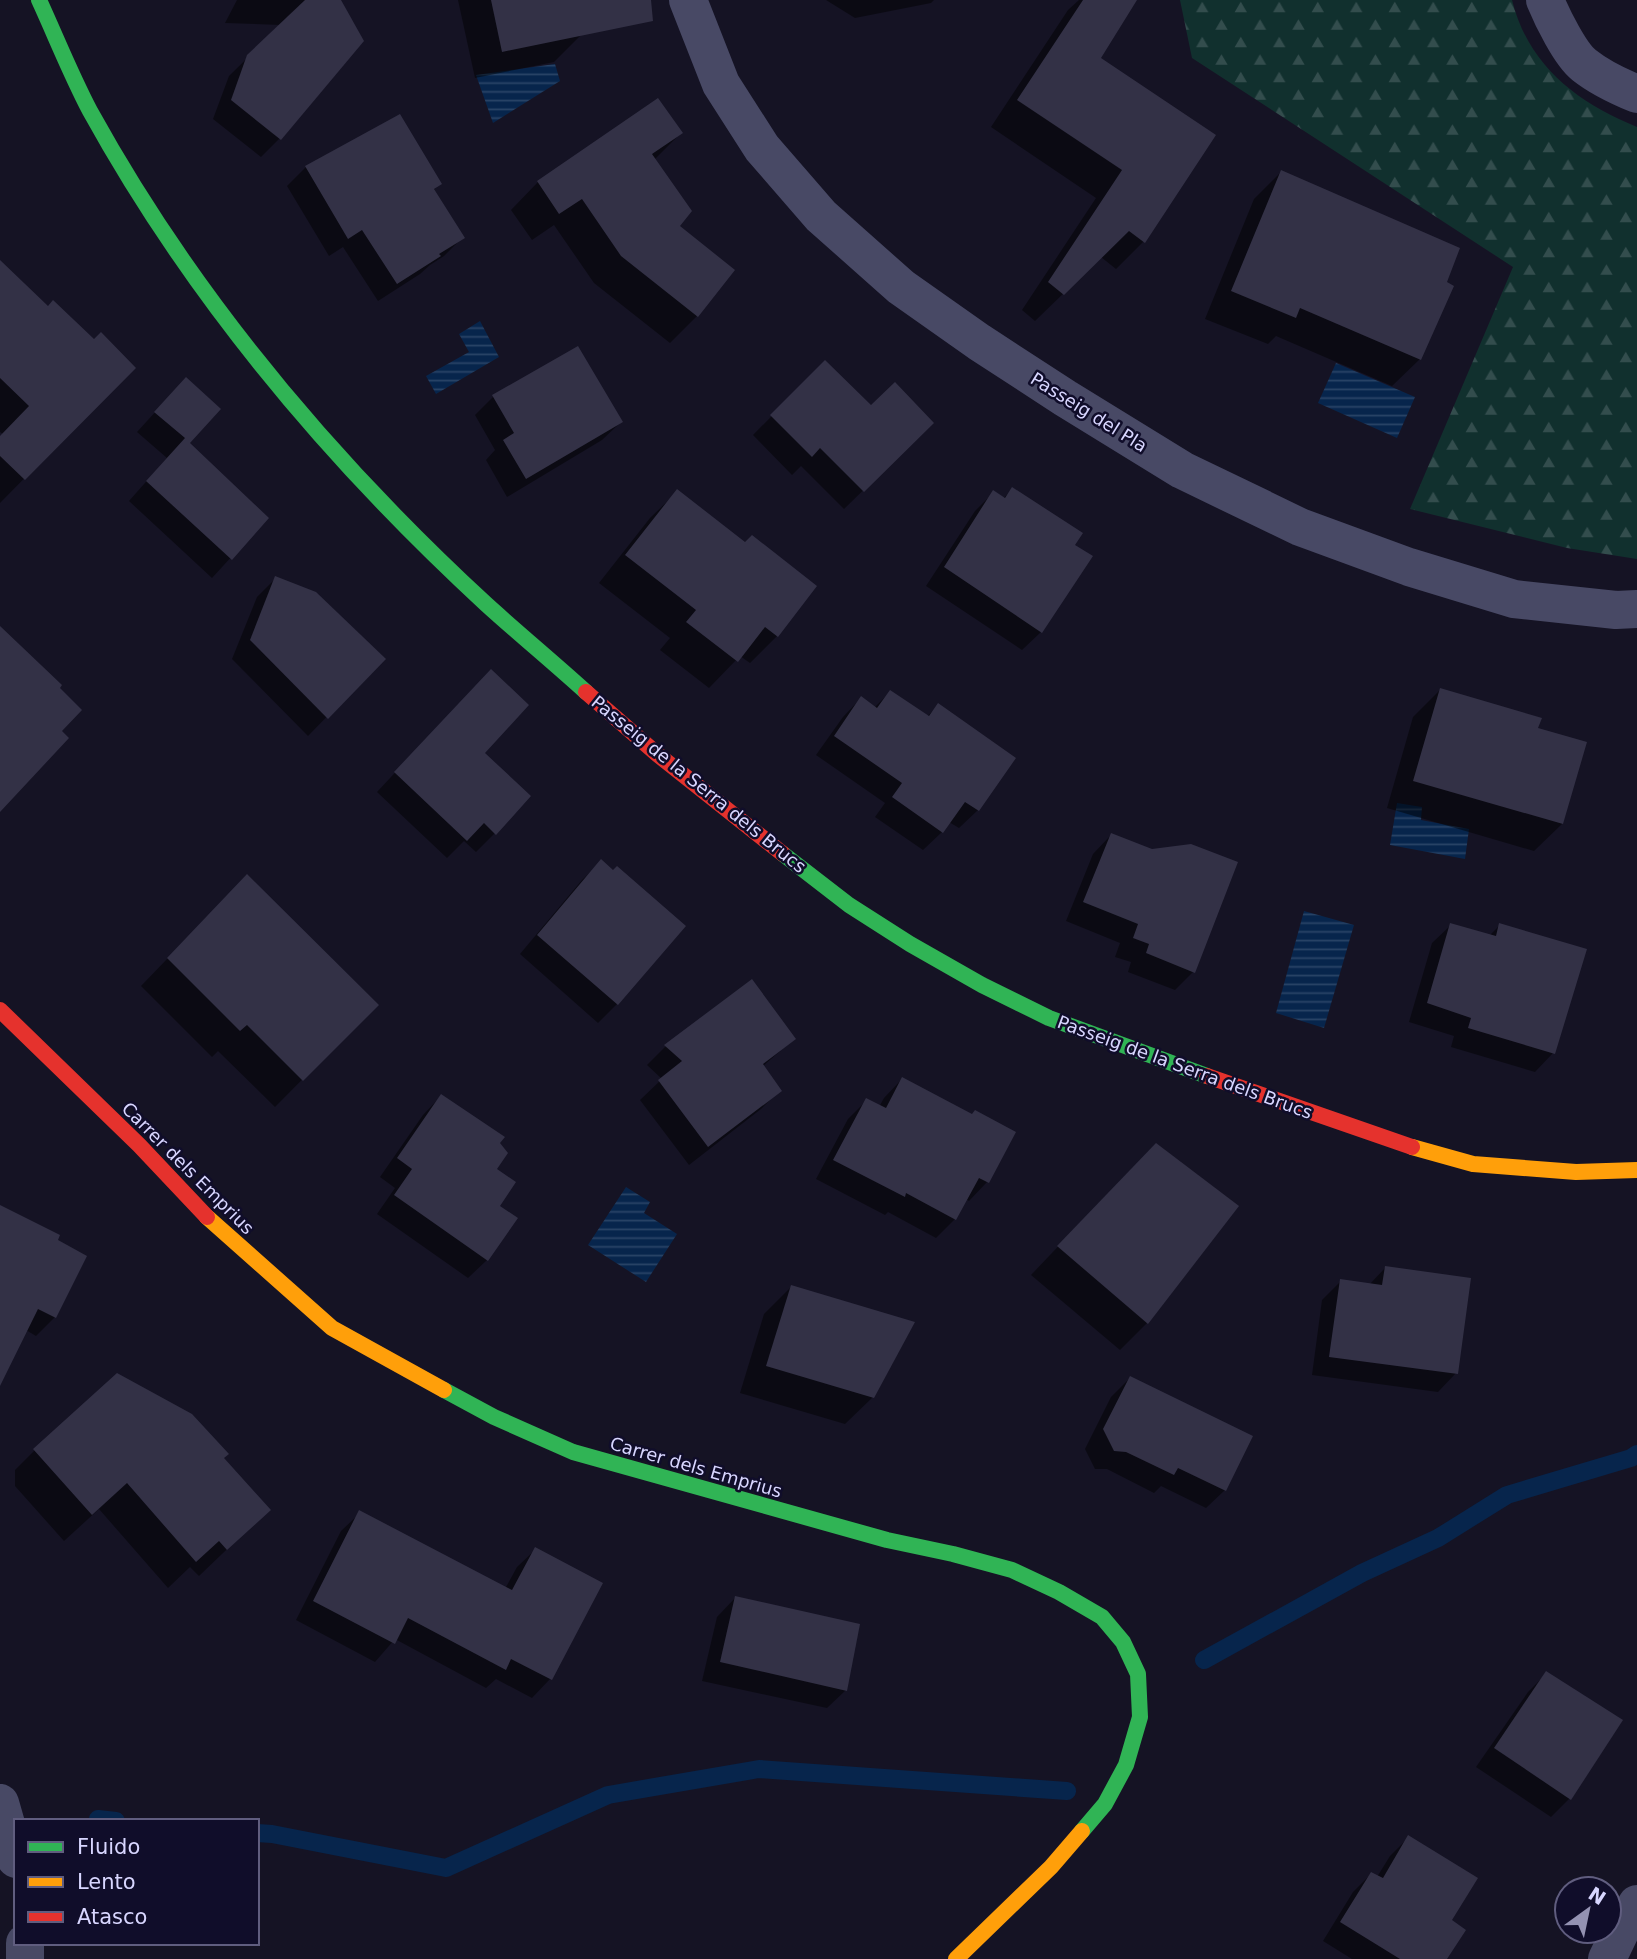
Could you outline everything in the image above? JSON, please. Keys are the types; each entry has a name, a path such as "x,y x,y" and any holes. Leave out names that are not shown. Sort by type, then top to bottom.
{"street":[{"name":"Passeig de la Serra dels Brucs","path":"40,0 89,108 152,215 211,301 297,408 385,505 486,604 657,754 849,905 982,985 1049,1018 1359,1130 1473,1164 1576,1172 1637,1170"},
{"name":"Passeig del Pla","path":"688,0 720,84 762,148 821,216 901,287 1065,398 1182,470 1300,527 1409,567 1514,599 1616,610 1637,609"},
{"path":"1545,0 1554,23 1583,64 1637,94"},
{"name":"Carrer dels Emprius","path":"0,1010 139,1145 200,1211 332,1328 473,1406 572,1452 887,1540 1012,1570 1059,1592 1102,1617 1123,1643 1138,1674 1140,1717 1126,1765 1105,1804 1051,1867 956,1959"},
{"path":"0,1803 14,1852"},
{"path":"1607,1959 1637,1904"}],"green space":[{"path":"1180,0 1512,0 1530,44 1558,79 1594,106 1637,127 1637,559 1567,548 1410,509 1513,267 1192,58"}],"water":[{"path":"555,64 560,81 493,123 476,75"},
{"path":"480,321 499,357 436,394 426,376 469,352 459,334"},
{"path":"1336,363 1415,397 1397,438 1318,403"},
{"path":"1397,803 1422,807 1421,820 1469,829 1465,859 1390,845"},
{"path":"1304,911 1354,925 1324,1028 1276,1013"},
{"path":"626,1187 650,1202 644,1213 677,1234 646,1282 588,1245"}],"building":[{"path":"305,0 341,0 364,41 281,140 231,100 247,55"},
{"path":"491,0 651,0 653,21 502,52"},
{"path":"1083,0 1137,0 1101,58 1216,135 1145,243 1129,231 1064,295 1048,282 1122,170 1017,100"},
{"path":"658,98 683,133 652,154 692,211 680,226 735,270 698,317 621,256 582,199 559,214 537,181"},
{"path":"400,114 442,184 434,189 465,238 397,284 362,230 348,239 305,166"},
{"path":"1281,170 1460,248 1447,282 1454,286 1421,360 1300,308 1296,318 1231,291"},
{"path":"0,260 48,306 53,300 94,339 101,332 136,368 25,480 0,456 0,436 29,406 0,378"},
{"path":"578,346 623,422 526,479 503,440 514,433 492,395"},
{"path":"825,360 871,405 895,382 934,423 864,492 820,448 812,457 770,415"},
{"path":"186,377 221,409 190,443 269,518 232,560 146,481 185,438 154,412"},
{"path":"1012,487 1083,533 1075,545 1093,556 1042,633 944,567 993,490 1005,498"},
{"path":"677,489 745,542 752,535 817,586 778,637 765,627 738,662 686,622 696,610 625,555"},
{"path":"275,576 316,592 386,659 328,719 250,640"},
{"path":"0,626 62,685 60,688 82,710 62,731 69,738 0,812"},
{"path":"491,669 529,705 485,753 531,796 496,835 484,823 467,841 394,772"},
{"path":"1440,688 1542,718 1538,728 1587,742 1563,824 1413,781"},
{"path":"890,690 929,716 938,703 1016,758 979,811 965,802 943,833 892,797 902,783 834,736 861,696 877,708"},
{"path":"1111,833 1152,849 1191,844 1238,862 1195,973 1146,953 1149,944 1133,938 1138,924 1083,902"},
{"path":"601,859 613,870 617,866 686,926 618,1005 537,935"},
{"path":"247,874 379,1005 303,1081 247,1025 240,1031 167,958"},
{"path":"1450,923 1496,936 1499,923 1587,949 1555,1054 1468,1028 1471,1018 1427,1003"},
{"path":"752,979 796,1039 763,1064 782,1091 708,1147 658,1080 682,1061 664,1045"},
{"path":"902,1077 972,1114 975,1110 1016,1132 989,1183 979,1178 956,1220 906,1193 905,1197 833,1160 866,1098 886,1108"},
{"path":"441,1094 505,1137 500,1143 508,1153 497,1169 516,1182 500,1206 518,1218 488,1261 394,1195 412,1169 397,1158"},
{"path":"1156,1143 1239,1206 1148,1324 1057,1246"},
{"path":"0,1205 60,1235 58,1240 87,1256 56,1318 38,1309 0,1386"},
{"path":"1385,1266 1471,1278 1458,1374 1329,1357 1340,1279 1382,1285"},
{"path":"791,1285 915,1322 874,1398 766,1366"},
{"path":"117,1373 192,1414 229,1454 224,1458 271,1510 227,1550 219,1541 196,1562 127,1483 92,1515 33,1449"},
{"path":"1130,1376 1253,1436 1226,1491 1178,1468 1174,1475 1126,1452 1114,1451 1103,1429"},
{"path":"359,1510 512,1590 535,1547 603,1583 552,1680 511,1659 506,1670 408,1618 395,1644 313,1601"},
{"path":"735,1596 860,1624 847,1691 720,1662"},
{"path":"1546,1671 1623,1720 1571,1800 1494,1748"},
{"path":"1408,1835 1478,1878 1452,1920 1466,1930 1447,1959 1400,1959 1340,1922 1371,1872 1383,1878"}],"waterway":[{"path":"1204,1660 1362,1573 1438,1538 1507,1495 1637,1454"},
{"path":"259,1833 446,1868 608,1795 759,1769 1067,1791"}],"traffic: fast":[{"path":"39,0 90,111 130,179 219,311 268,373 373,493 486,604 586,692"},
{"path":"783,854 849,905 982,985 1049,1018 1207,1076"},
{"path":"444,1390 494,1417 573,1452 887,1540 1012,1570 1059,1592 1102,1617 1123,1642 1138,1674 1140,1717 1126,1765 1105,1804 1082,1831"}],"traffic: slow":[{"path":"1412,1147 1473,1164 1576,1172 1637,1170"},
{"path":"207,1217 332,1328 444,1390"},
{"path":"956,1959 1051,1867 1082,1831"}],"traffic: jam":[{"path":"586,692 657,754 783,854"},
{"path":"0,1010 139,1145 207,1217"},
{"path":"1207,1076 1412,1147"}]}
